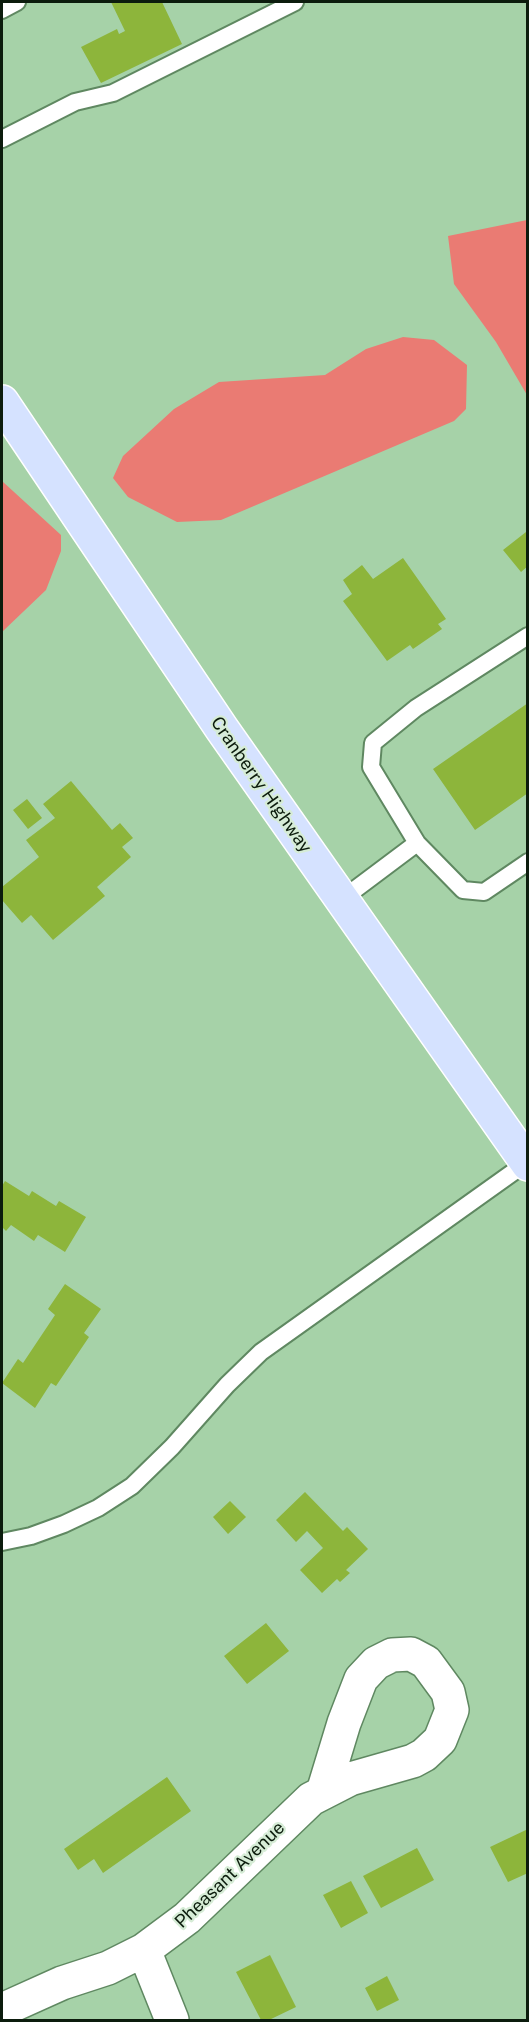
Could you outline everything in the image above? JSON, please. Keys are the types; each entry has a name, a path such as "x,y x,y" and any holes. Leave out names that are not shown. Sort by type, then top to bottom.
{"main road":[{"name":"Cranberry Highway","path":"2,402 208,710 527,1163"}],"street":[{"name":"Pheasant Avenue","path":"2,2010 144,1950 188,1918 299,1808 323,1792"},
{"path":"144,1950 172,2020"}],"lane":[{"path":"2,10 16,2"},
{"path":"2,139 75,102 113,93 295,2"},
{"path":"528,636 416,708 373,743 371,767 417,843 463,890 484,892 528,862"},
{"path":"341,900 417,843"},
{"path":"2,1542 31,1536 64,1524 98,1508 132,1486 261,1352 527,1163"}],"shaded area":[{"path":"528,220 527,395 496,342 454,284 448,236"},
{"path":"403,337 434,340 467,365 466,409 454,421 221,520 177,522 128,497 113,478 123,456 174,409 219,382 325,375 366,349"},
{"path":"2,481 61,535 61,551 46,590 2,632"}],"building":[{"path":"111,2 162,2 182,44 101,83 81,47 117,29 119,34 125,31"},
{"path":"526,532 528,566 521,572 503,550"},
{"path":"403,558 446,619 438,624 442,629 413,649 410,645 387,661 343,601 352,594 343,580 362,565 373,579"},
{"path":"528,703 528,793 475,830 433,769"},
{"path":"71,781 112,830 120,823 133,838 122,847 131,857 97,887 105,896 53,940 31,915 22,923 2,900 2,887 39,857 26,840 55,818 43,804"},
{"path":"27,799 42,818 28,829 13,810"},
{"path":"5,1181 29,1196 32,1191 56,1206 59,1201 86,1217 65,1252 38,1235 34,1241 11,1225 6,1231 2,1227 2,1186"},
{"path":"65,1284 101,1309 84,1333 89,1337 56,1386 51,1383 35,1408 2,1383 18,1359 23,1363 55,1315 48,1309"},
{"path":"305,1492 343,1531 347,1527 368,1549 346,1570 350,1573 340,1582 337,1579 322,1593 300,1570 323,1548 307,1531 296,1542 276,1520"},
{"path":"230,1501 246,1517 228,1534 213,1517"},
{"path":"266,1623 289,1651 247,1684 224,1656"},
{"path":"167,1777 191,1811 103,1873 94,1859 78,1870 64,1849"},
{"path":"528,1829 528,1873 508,1882 490,1847"},
{"path":"417,1848 434,1880 381,1908 363,1876"},
{"path":"351,1881 368,1913 341,1928 323,1895"},
{"path":"270,1955 296,2007 269,2020 261,2020 236,1972"},
{"path":"387,1976 399,2000 377,2011 365,1988"}]}
